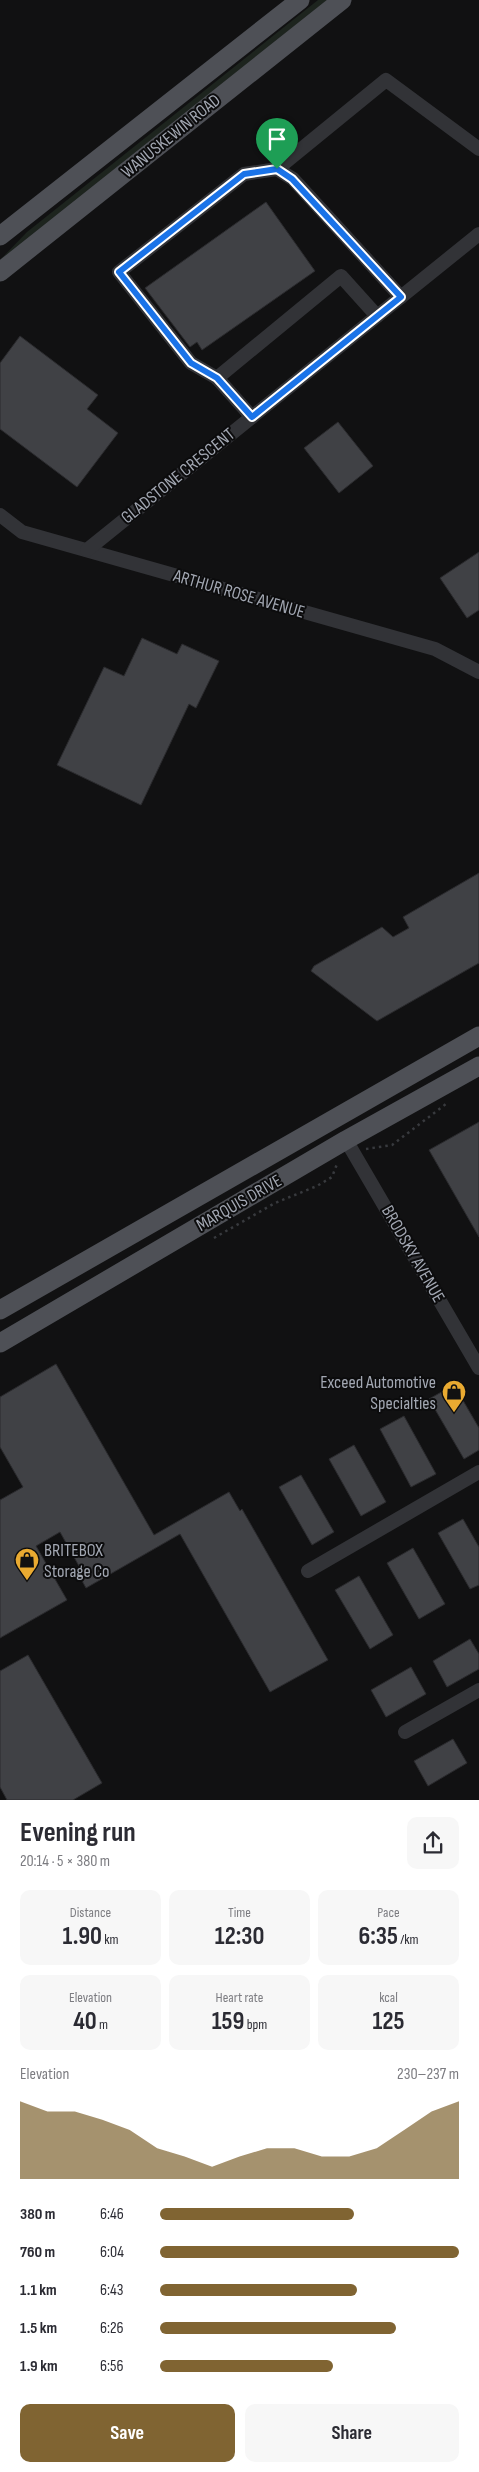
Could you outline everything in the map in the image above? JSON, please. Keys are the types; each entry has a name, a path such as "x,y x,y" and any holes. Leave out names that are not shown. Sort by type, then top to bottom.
{"main road":[{"name":"WANUSKEWIN ROAD","path":"0,236 300,0"},
{"name":"WANUSKEWIN ROAD","path":"0,272 342,0"},
{"name":"MARQUIS DRIVE","path":"0,1310 479,1036"},
{"name":"MARQUIS DRIVE","path":"0,1343 349,1146 479,1066"}],"street":[{"path":"252,417 217,378 191,363 119,272 244,174 277,169 386,80 479,150"},
{"path":"277,169 292,179 401,297"},
{"name":"GLADSTONE CRESCENT","path":"87,550 479,234"},
{"path":"217,378 341,276 377,316"},
{"name":"ARTHUR ROSE AVENUE","path":"0,515 22,532 435,649 479,672"},
{"name":"BRODSKY AVENUE","path":"349,1146 473,1344 479,1368"},
{"path":"308,1570 479,1472"},
{"path":"405,1732 479,1690"}],"path":[{"path":"207,1242 275,1203 317,1186 332,1177 337,1164 349,1146 392,1145 452,1099"}],"shaded area":[{"path":"318,0 327,0 0,260 27,232"}],"building":[{"path":"266,202 315,271 202,350 197,342 190,347 145,288"},
{"path":"20,336 98,395 87,409 118,433 77,487 0,429 0,363"},
{"path":"338,422 373,466 339,493 304,448"},
{"path":"479,552 479,610 467,618 440,578"},
{"path":"142,638 177,654 182,644 219,661 196,708 189,704 141,805 57,765 104,667 124,676"},
{"path":"479,873 479,963 377,1021 311,971 314,966 382,927 393,937 409,928 403,917"},
{"path":"479,1122 479,1237 429,1150"},
{"path":"56,1364 154,1535 229,1492 240,1511 242,1509 328,1660 270,1692 180,1534 86,1588 80,1577 84,1575 60,1532 36,1546 67,1600 0,1638 0,1500 23,1487 0,1447 0,1397"},
{"name":"Exceed Automotive Specialties","path":"454,1385 479,1428 479,1450 464,1459 429,1399"},
{"path":"404,1416 436,1474 411,1487 380,1429"},
{"path":"354,1445 386,1502 361,1516 329,1459"},
{"path":"301,1475 334,1532 312,1545 279,1487"},
{"path":"463,1519 479,1547 479,1585 470,1589 438,1533"},
{"path":"413,1548 445,1604 419,1619 387,1563"},
{"path":"359,1576 393,1635 370,1649 335,1590"},
{"path":"470,1639 479,1654 479,1669 447,1687 433,1661"},
{"path":"28,1655 102,1783 73,1800 7,1800 0,1787 0,1671"},
{"path":"411,1667 426,1694 386,1717 371,1690"},
{"path":"453,1739 467,1763 428,1786 414,1761"}],"place":[{"name":"Exceed Automotive Specialties","path":"454,1413"},
{"name":"BRITEBOX Storage Co","path":"27,1581"}],"route":[{"path":"277,169 292,179 401,297 252,417 217,378 191,363 119,272 244,174 277,169"}]}
